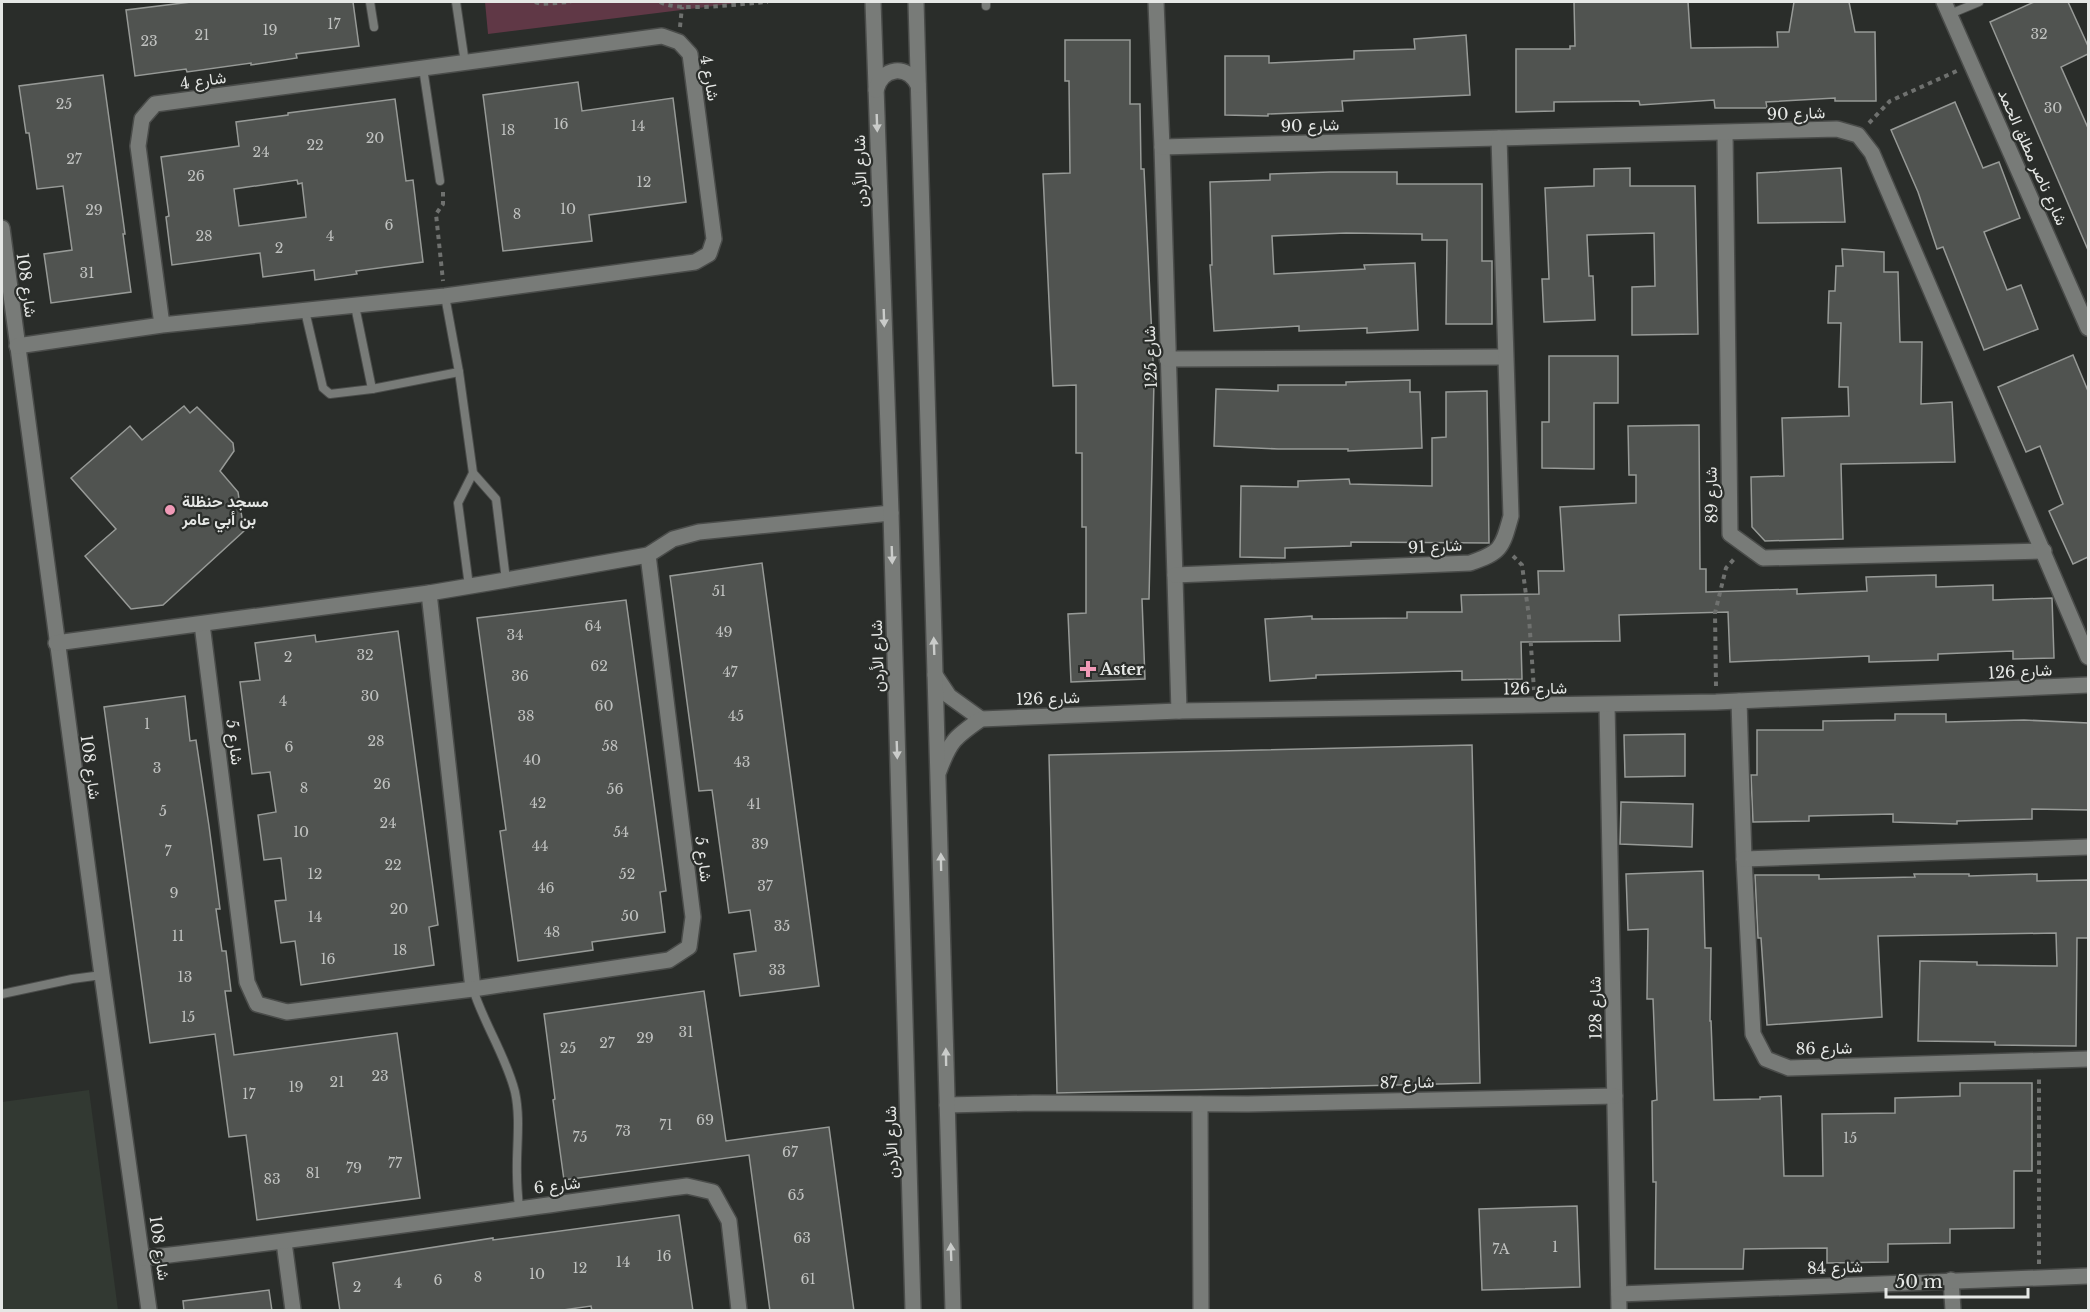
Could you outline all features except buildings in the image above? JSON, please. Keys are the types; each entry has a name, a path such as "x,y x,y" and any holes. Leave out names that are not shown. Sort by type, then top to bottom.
{"street":[{"name":"شارع الأردن","path":"873,2 891,513 914,1309"},
{"path":"916,2 953,1311"},
{"name":"شارع 125","path":"1156,2 1179,711"},
{"name":"شارع ناصر مطلق الحمد","path":"1947,8 2088,327"},
{"name":"شارع 4","path":"17,346 162,325 445,296 695,262 709,254 714,239 690,54 680,42 662,36 155,104 142,119 138,146 162,325"},
{"path":"876,90 880,78 892,71 905,71 918,85"},
{"name":"شارع 90","path":"1162,147 1837,129 1858,135"},
{"name":"شارع 89","path":"1725,133 1730,534 1763,558 2044,551"},
{"path":"1858,135 1872,153 2088,657"},
{"path":"1499,138 1511,516 1502,546"},
{"name":"شارع 108","path":"2,228 7,312 17,346 56,643 150,1311"},
{"path":"1167,359 1505,357"},
{"path":"56,643 429,593 506,580 648,555 673,539 699,532 891,513"},
{"name":"شارع 91","path":"1175,575 1470,563 1489,557 1502,546"},
{"name":"شارع 5","path":"202,624 247,982 257,1004 288,1012 473,989 669,960 689,947 693,917 648,555"},
{"path":"429,593 473,989"},
{"path":"935,675 949,696 981,719 960,733 947,748 939,771"},
{"name":"شارع 126","path":"981,719 1179,711 1716,702 2088,685"},
{"name":"شارع 86","path":"1739,701 1753,1034 1766,1059 1789,1068 2088,1059"},
{"name":"شارع 128","path":"1607,705 1619,1311"},
{"path":"1744,859 2088,847"},
{"name":"شارع 87","path":"947,1105 1200,1104 1615,1096"},
{"path":"1200,1104 1201,1311"},
{"name":"شارع 6","path":"143,1258 284,1242 687,1186 713,1192 729,1221 739,1311"},
{"path":"284,1242 293,1311"},
{"name":"شارع 84","path":"1619,1294 2088,1276"},
{"path":"1951,1280 1953,1311"}],"lane":[{"path":"370,2 374,27"},
{"path":"456,2 465,63"},
{"path":"1947,8 1979,2"},
{"path":"423,69 440,181"},
{"path":"445,296 459,372 473,473 496,499 506,580"},
{"path":"355,306 372,389"},
{"path":"305,311 323,388 330,394 372,389 459,372"},
{"path":"469,586 458,502 473,473"},
{"path":"2,994 102,975"},
{"path":"473,989 515,1092 519,1127 517,1176 519,1208"}],"path":[{"path":"535,2 559,4 571,2"},
{"path":"660,2 682,7 768,2"},
{"path":"1858,135 1890,101 1972,65"},
{"path":"440,181 444,198 436,214 445,296"},
{"path":"1502,546 1522,565 1529,617 1535,706"},
{"path":"1716,702 1715,614 1726,567 1746,546"},
{"path":"2039,1060 2039,1277"}],"shaded area":[{"path":"485,2 746,2 488,34"},
{"path":"89,1090 118,1310 2,1310 2,1102"}],"place":[{"name":"مسجد حنظلة بن أبي عامر","path":"170,510"},
{"name":"Aster","path":"1088,669"}]}
